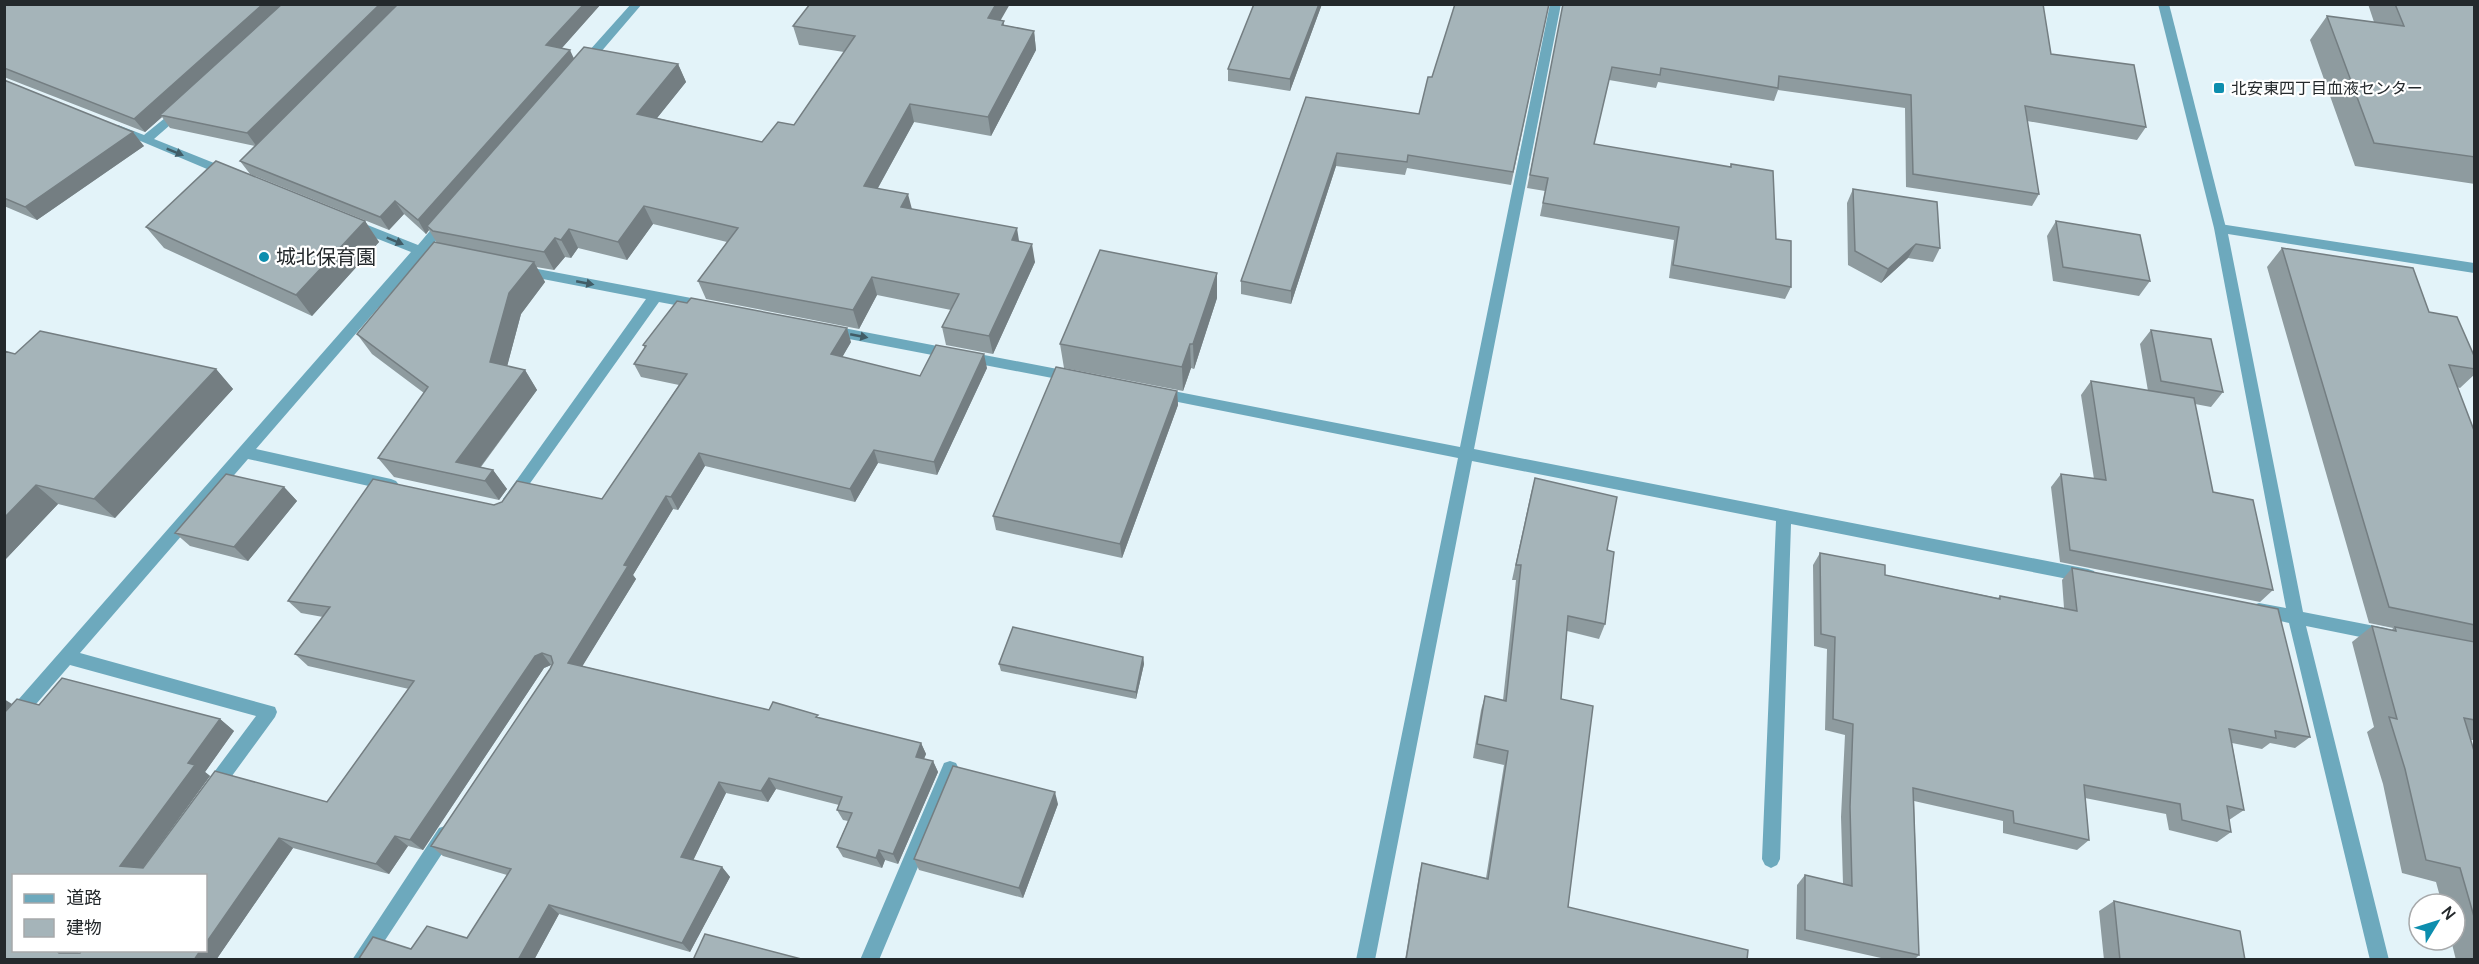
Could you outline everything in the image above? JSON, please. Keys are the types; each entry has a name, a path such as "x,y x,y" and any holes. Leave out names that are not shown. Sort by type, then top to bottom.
{"street":[{"path":"575,75 637,4"},
{"path":"1365,960 1556,4"},
{"path":"2163,4 2220,228 2296,618 2380,960"},
{"path":"146,140 190,100"},
{"path":"102,122 244,176"},
{"path":"4,729 459,207"},
{"path":"345,221 420,251 465,260"},
{"path":"2220,228 2475,268"},
{"path":"510,268 726,310"},
{"path":"504,510 656,297"},
{"path":"809,326 1090,380"},
{"path":"1149,392 2098,578"},
{"path":"244,452 402,487"},
{"path":"1771,859 1784,516"},
{"path":"2250,608 2397,637"},
{"path":"69,657 269,712 205,799"},
{"path":"869,960 950,769"},
{"path":"361,960 453,822"}],"building":[{"path":"4,4 263,4 134,119 4,68"},
{"path":"282,4 380,4 247,133 160,115"},
{"path":"398,4 584,4 546,45 570,50 418,220 395,201 380,217 240,161"},
{"path":"810,4 996,4 988,18 1004,21 1002,25 1034,31 988,117 910,104 864,186 908,194 901,207 1017,228 1012,240 1032,244 989,336 942,327 959,294 872,277 853,310 698,281 738,228 644,206 618,242 569,229 561,240 555,238 544,252 433,231 427,226 584,47 678,64 637,114 762,142 778,122 794,125 855,36 793,26"},
{"path":"1254,4 1319,4 1290,79 1228,69"},
{"path":"1455,4 1549,4 1513,172 1408,155 1407,162 1337,153 1291,291 1241,281 1306,97 1419,114 1428,77 1432,77"},
{"path":"1563,4 2043,4 2051,54 2134,65 2146,127 2025,106 2039,194 1913,174 1911,95 1779,76 1778,88 1661,68 1660,75 1612,67 1594,144 1731,167 1731,164 1773,171 1776,239 1791,241 1791,287 1673,265 1679,227 1543,203 1548,178 1530,175"},
{"path":"2395,4 2475,4 2475,157 2374,143 2327,16 2404,26"},
{"path":"4,80 133,132 25,207 4,198"},
{"path":"216,161 365,221 296,295 146,227"},
{"path":"1853,189 1937,202 1940,248 1916,244 1888,269 1855,251"},
{"path":"2056,221 2140,235 2150,281 2063,267"},
{"path":"434,242 534,262 509,293 490,362 525,370 456,462 493,470 485,481 378,458 428,387 357,334"},
{"path":"2282,248 2413,268 2429,312 2457,317 2475,358 2475,369 2449,365 2475,433 2475,625 2389,607"},
{"path":"1100,250 1217,273 1193,344 1190,344 1182,367 1060,344"},
{"path":"691,298 847,328 831,354 920,376 936,345 984,354 934,462 874,450 850,489 699,453 671,497 666,496 624,565 628,566 568,663 769,710 773,702 818,715 816,717 921,743 916,757 933,761 893,854 879,850 876,858 837,847 852,813 837,810 842,797 769,778 761,791 719,782 681,857 722,867 682,943 549,905 518,960 358,960 373,937 411,949 427,926 467,938 511,869 431,846 550,669 553,663 551,656 542,653 535,656 410,840 395,836 376,864 279,838 207,942 207,874 12,874 12,952 199,952 194,960 4,960 4,713 17,699 39,705 62,678 220,719 188,763 195,765 120,866 143,868 215,771 327,802 414,681 295,654 330,607 288,601 373,479 494,505 502,502 517,481 602,499 687,374 634,364 646,346 643,345 677,301 687,303"},
{"path":"2151,330 2211,339 2223,392 2161,381"},
{"path":"40,331 216,369 94,499 36,485 4,518 4,351 15,354"},
{"path":"1056,367 1177,391 1120,544 993,516"},
{"path":"2091,381 2194,398 2213,492 2253,500 2273,590 2070,550 2061,474 2106,480"},
{"path":"226,474 284,487 234,547 175,533"},
{"path":"1535,478 1617,497 1607,550 1614,552 1605,624 1568,616 1561,699 1593,706 1568,907 1748,950 1747,960 1406,960 1422,863 1488,879 1508,751 1477,744 1485,696 1506,701 1521,565 1516,565"},
{"path":"1820,553 1885,565 1885,575 2000,599 2000,596 2077,611 2072,568 2278,609 2310,737 2275,731 2276,738 2229,729 2244,810 2227,806 2231,832 2182,820 2180,804 2084,785 2089,840 2014,823 2013,811 1913,788 1919,955 1805,930 1805,875 1852,886 1850,807 1853,724 1833,719 1835,637 1821,634"},
{"path":"2372,626 2396,631 2395,627 2475,642 2475,720 2464,718 2475,754 2475,920 2460,868 2426,860 2405,769 2389,717 2397,719"},
{"path":"1013,627 1143,657 1136,692 999,664"},
{"path":"953,766 1055,792 1019,888 914,859"},
{"path":"2114,901 2240,931 2245,960 2120,960"},
{"path":"705,934 805,960 693,960"}],"place":[{"name":"北安東四丁目血液センター","path":"2219,88"},
{"name":"城北保育園","path":"264,257"}]}
